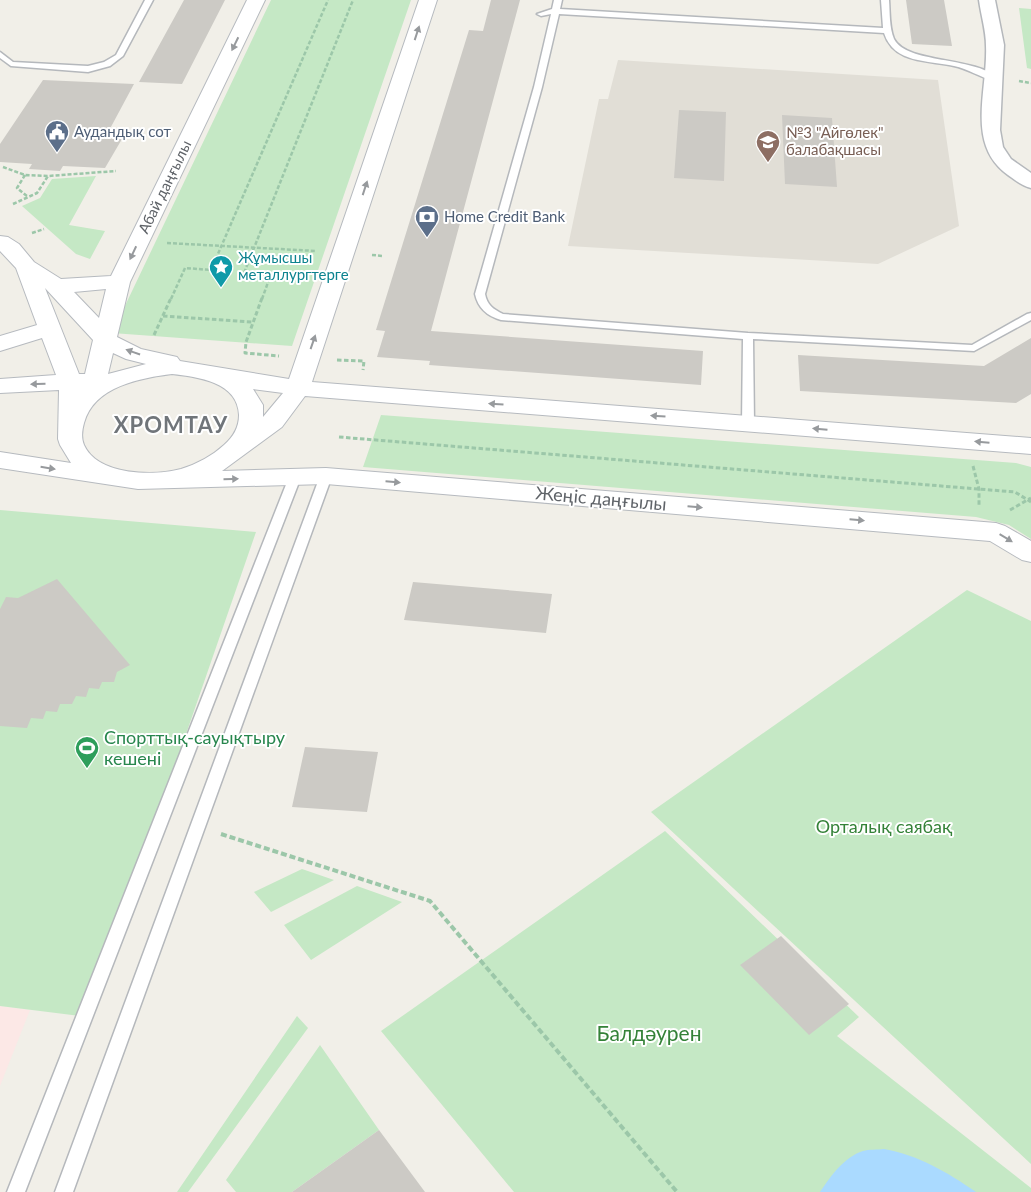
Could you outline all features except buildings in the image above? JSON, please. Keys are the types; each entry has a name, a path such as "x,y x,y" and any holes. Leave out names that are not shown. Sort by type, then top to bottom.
{"street":[{"name":"Абай даңғылы","path":"95,380 119,282 256,0"},
{"path":"0,460 136,482 165,481 195,474 221,461 240,445 278,419 289,405 298,388 428,0"},
{"path":"987,0 995,45 991,130 994,147 1004,162 1031,182"},
{"path":"0,242 11,249 26,267 71,383 71,442 78,456 90,467 110,477"},
{"path":"26,267 57,286 106,340 134,354 208,372 298,388 1031,446"},
{"path":"57,286 119,282"},
{"path":"0,344 50,328"},
{"path":"70,428 75,414 85,401 100,389 121,378 146,370 163,368 208,372 236,386 247,399 252,413 249,429 240,445"},
{"path":"0,386 71,383 121,378"},
{"name":"Жеңіс даңғылы","path":"165,481 326,476 996,532 1031,553"}],"lane":[{"path":"0,54 11,64 88,69 108,64 119,56 149,0"},
{"path":"558,0 538,88 480,294 482,303 488,311 501,317 748,336 974,348 1031,316"},
{"path":"885,0 888,31 893,43 905,53 919,58 954,63 994,78"},
{"path":"541,14 556,11 888,31"},
{"path":"748,336 748,424"},
{"path":"64,1192 196,826 326,476"},
{"path":"16,1192 101,970 295,477"}],"path":[{"path":"154,336 184,268 211,270 328,0"},
{"path":"246,342 271,274 244,273 353,0"},
{"path":"3,167 25,175 48,176 116,171"},
{"path":"25,175 17,188 28,197"},
{"path":"13,204 37,193 48,176"},
{"path":"138,242 222,245 383,256"},
{"path":"163,316 252,322"},
{"path":"339,437 1016,492 1031,502"},
{"path":"967,441 979,490 979,531"},
{"path":"196,826 430,901 677,1192"}],"shaded area":[{"name":"№3 \"Айгөлек\" балабақшасы","path":"618,60 938,80 959,226 878,264 568,246 599,99 608,99"},
{"path":"0,1006 30,1010 0,1086"}],"green space":[{"path":"271,0 411,0 292,346 112,333"},
{"path":"1019,8 1031,9 1031,69 1027,68"},
{"path":"96,176 69,225 105,231 90,259 76,254 22,206 40,198 52,179"},
{"path":"381,415 1016,463 1031,467 1031,539 1009,525 976,517 363,467"},
{"name":"Спорттық-сауықтыру кешені","path":"0,510 256,532 88,1017 0,1006"},
{"name":"Орталық саябақ","path":"967,590 1031,621 1031,1164 651,812"},
{"name":"Балдәурен","path":"665,831 859,1017 837,1036 1031,1188 1031,1192 514,1192 381,1031"},
{"path":"302,869 334,880 271,912 254,892"},
{"path":"357,886 402,902 311,960 284,925"},
{"path":"297,1016 308,1028 188,1192 177,1192"},
{"path":"320,1045 379,1130 292,1192 236,1192 226,1180"}],"water":[{"path":"884,1149 909,1155 932,1165 976,1192 820,1192 844,1162 865,1150"}],"place":[{"name":"Аудандық сот","path":"57,153"},
{"name":"№3 \"Айгөлек\" балабақшасы","path":"768,163"},
{"name":"Home Credit Bank","path":"427,238"},
{"name":"Жұмысшы металлургтерге","path":"221,288"},
{"name":"Спорттық-сауықтыру кешені","path":"87,769"}],"district":[{"name":"ХРОМТАУ","path":"171,425"}]}
